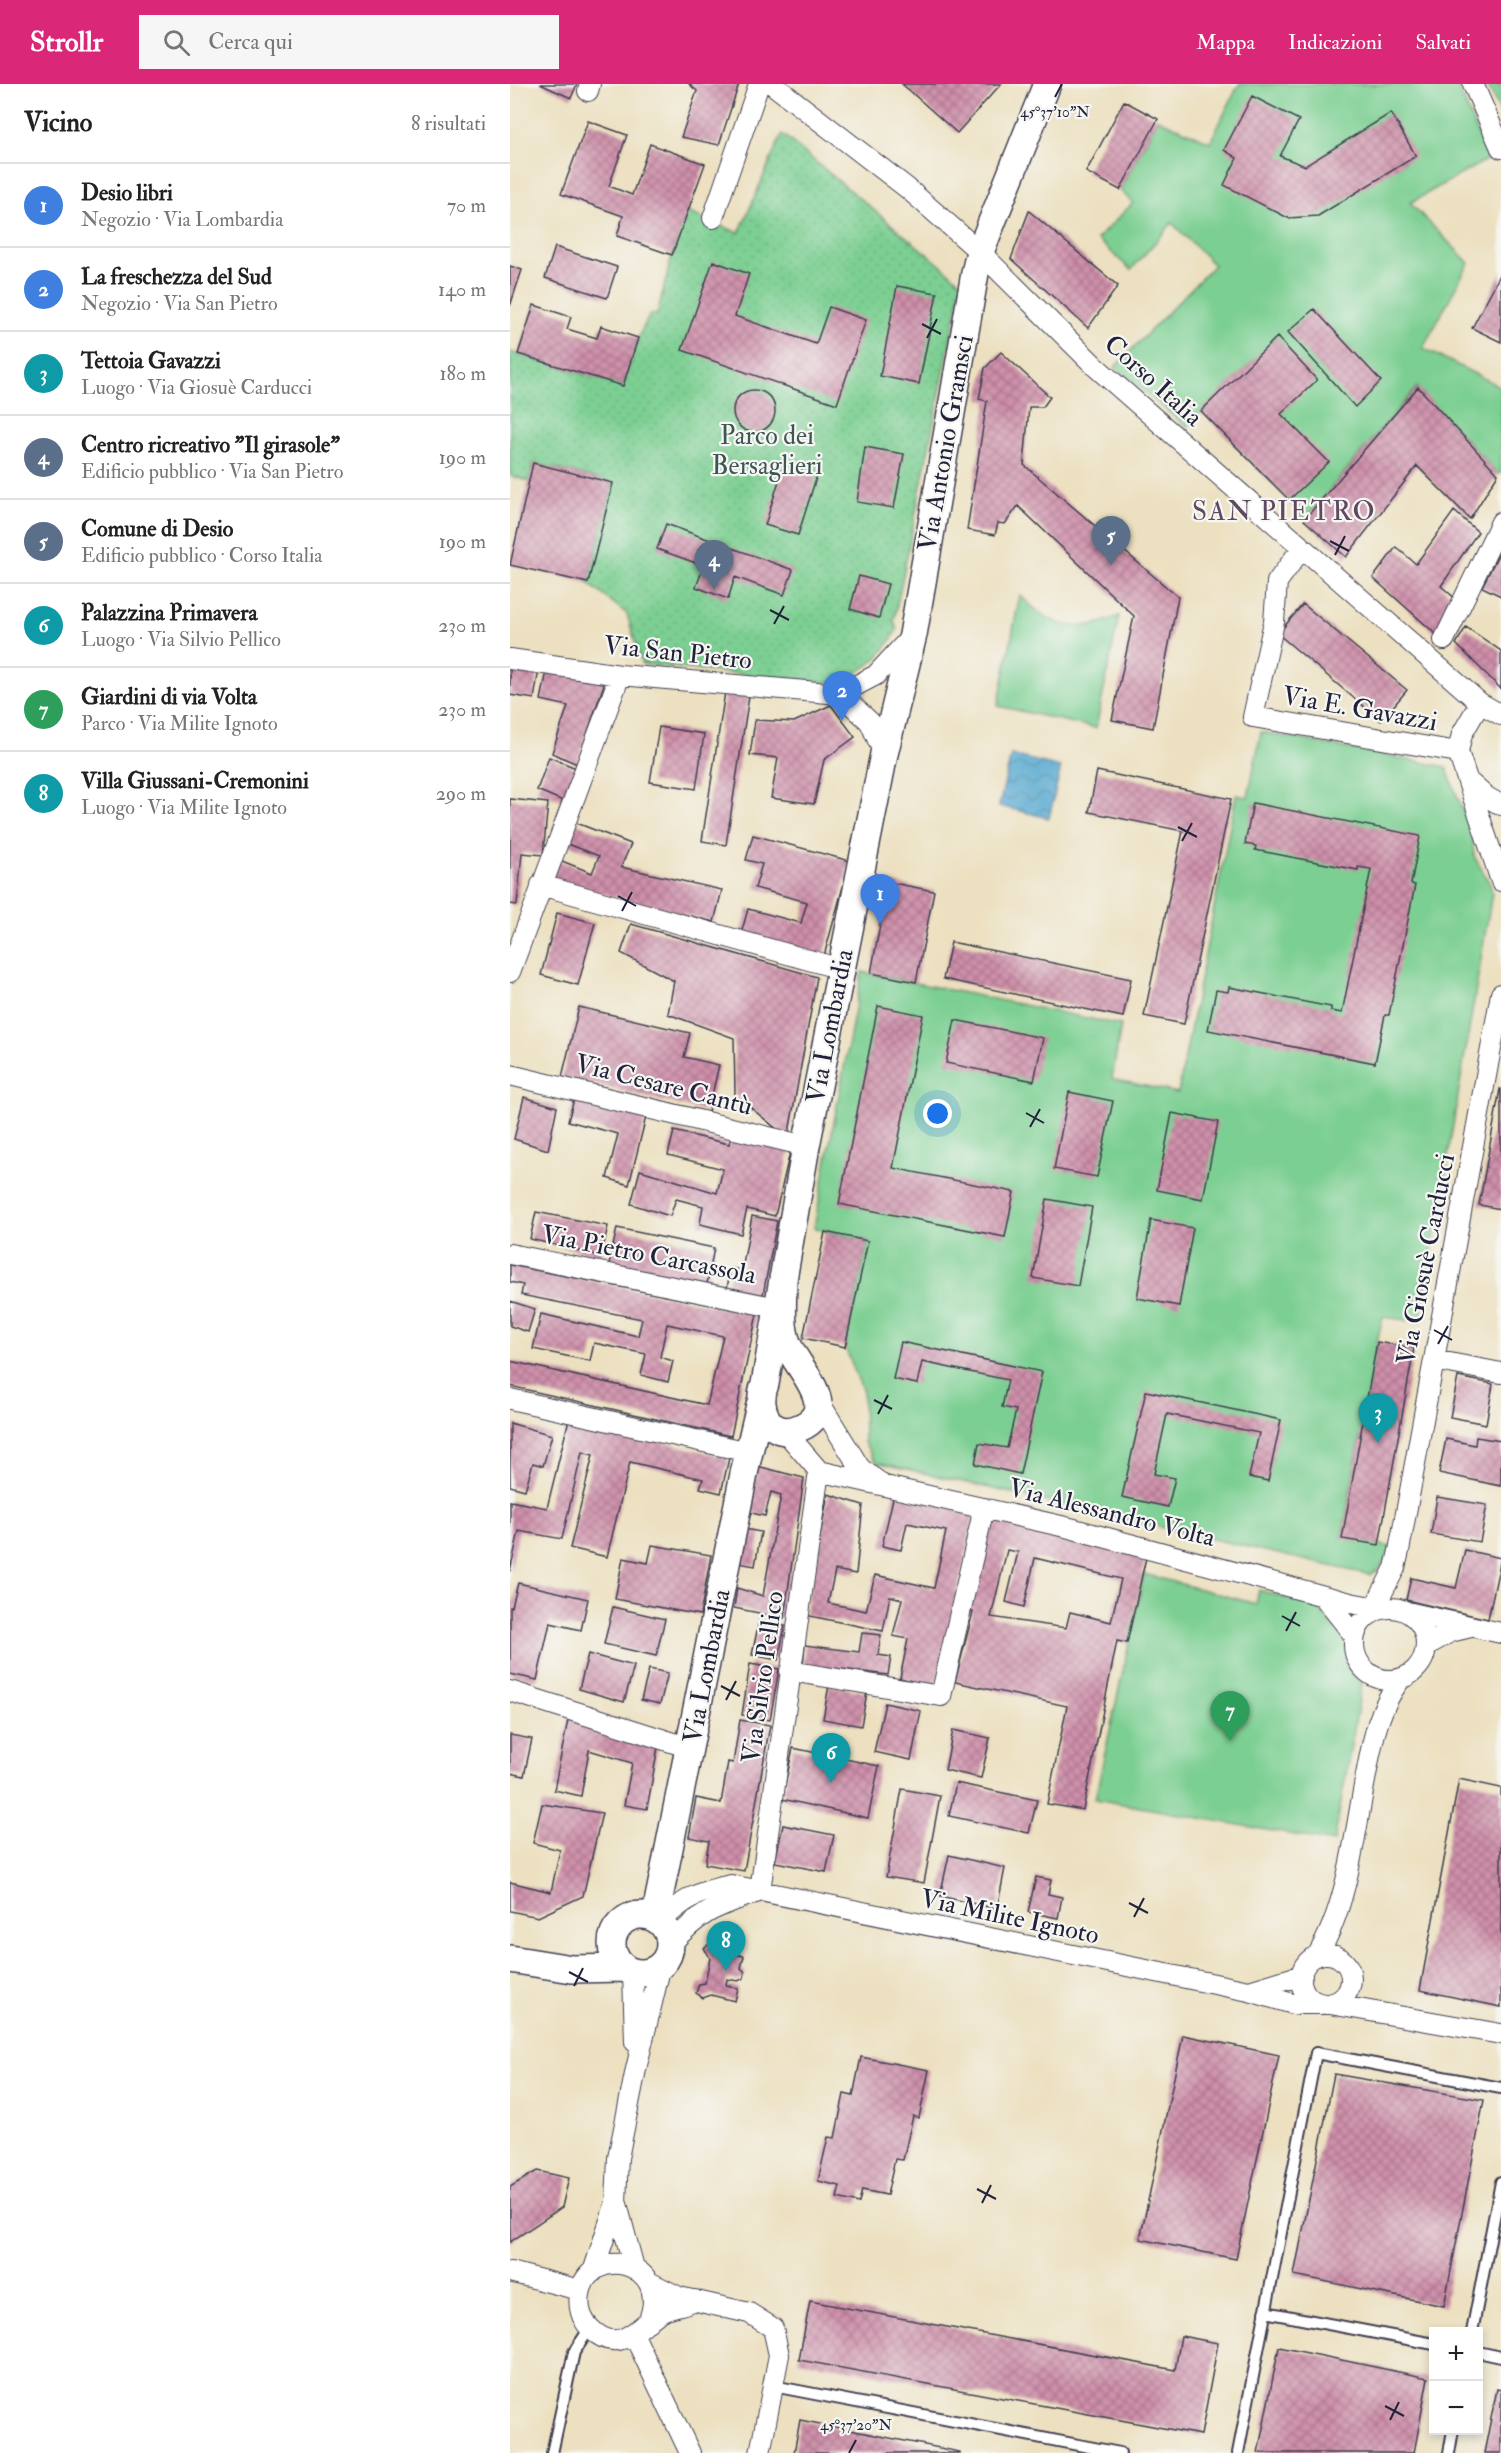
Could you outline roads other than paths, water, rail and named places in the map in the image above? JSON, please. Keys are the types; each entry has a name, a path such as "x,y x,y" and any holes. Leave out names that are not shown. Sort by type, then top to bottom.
{"street":[{"path":"712,218 759,84"},
{"name":"Corso Italia","path":"772,84 907,188 980,252 1097,368 1480,703 1501,716"},
{"name":"Via Antonio Gramsci","path":"913,635 952,395 980,252 1047,84"},
{"path":"1473,84 1501,148"},
{"path":"1444,640 1501,522"},
{"name":"Via E. Gavazzi","path":"1302,548 1277,582 1274,622 1253,717 1458,752"},
{"path":"884,754 870,722 840,694 876,675 913,635"},
{"name":"Via Lombardia","path":"580,2290 593,2272 616,2202 618,2158 661,1937 667,1863 747,1460 763,1394 806,1146 884,754 913,635"},
{"name":"Via San Pietro","path":"510,659 620,675 840,694"},
{"path":"510,972 620,675"},
{"name":"Via E. Gavazzi","path":"1466,779 1458,752 1462,734 1480,703"},
{"path":"1466,779 1485,796 1501,805"},
{"path":"1466,779 1501,881"},
{"path":"541,885 841,969"},
{"name":"Via Giosuè Carducci","path":"1387,1610 1501,994"},
{"name":"Via Cesare Cantù","path":"510,1075 806,1146"},
{"name":"Via Pietro Carcassola","path":"510,1254 778,1308"},
{"name":"Via Lombardia","path":"783,1278 786,1342 804,1375 815,1387 818,1400"},
{"path":"1434,1360 1501,1373"},
{"path":"804,1375 788,1371 778,1373 763,1394 768,1422 783,1429 819,1471"},
{"path":"510,1399 747,1460 783,1429 800,1428 808,1422 816,1412 818,1400"},
{"name":"Via Alessandro Volta","path":"818,1400 860,1468 886,1487"},
{"name":"Via Alessandro Volta","path":"819,1471 1104,1537 1323,1596 1501,1633"},
{"name":"Via Silvio Pellico","path":"760,1891 819,1471"},
{"path":"790,1671 941,1695 984,1508"},
{"path":"1323,1596 1353,1634 1353,1647 1358,1663 1368,1674 1377,1678 1400,1680"},
{"path":"1353,1634 1387,1610 1422,1628 1426,1646 1417,1668 1400,1680 1386,1701 1372,1743"},
{"path":"1426,1646 1450,1632 1474,1626"},
{"path":"1317,1956 1330,1955 1342,1960 1351,1972 1350,1988 1338,2001 1326,2004 1315,2001 1304,1990 1302,1975 1326,1942 1342,1895 1372,1743 1377,1707 1377,1678"},
{"path":"510,1691 690,1748"},
{"name":"Via Lombardia","path":"572,1969 620,1928 667,1863"},
{"path":"510,1959 572,1969 653,1971 661,1937 718,1906 760,1891"},
{"name":"Via Milite Ignoto","path":"760,1891 1249,1991 1293,2004 1326,2004 1501,2034"},
{"path":"1342,1895 1342,1960"},
{"path":"628,1970 616,1960 612,1949 620,1928 637,1915 661,1937"},
{"name":"Via Lombardia","path":"628,1970 636,2069"},
{"name":"Via Milite Ignoto","path":"1249,1991 1302,1975"},
{"name":"Via Lombardia","path":"616,2202 634,2268"},
{"path":"593,2272 613,2264 634,2268 649,2282 679,2297 749,2313 773,2328 779,2355 760,2453"},
{"path":"510,2272 580,2290 580,2310 590,2328 610,2339 641,2329 665,2309 680,2307 695,2300"},
{"path":"649,2282 654,2302 641,2329 690,2453"}],"lane":[{"path":"1238,2453 1316,2052 1501,2088"},
{"path":"1473,2327 1501,2182"},
{"path":"1265,2312 1429,2343"},
{"path":"552,2453 574,2352 590,2328"},
{"path":"1483,2353 1501,2356"},
{"path":"773,2386 1120,2453"},
{"path":"1449,2453 1452,2435"}],"water":[{"path":"1011,755 1061,767 1049,818 999,806"}],"place":[{"name":"Comune di Desio","path":"1111,566"},
{"name":"Centro ricreativo \"Il girasole\"","path":"714,590"},
{"name":"La freschezza del Sud","path":"842,721"},
{"name":"Desio libri","path":"880,924"},
{"name":"Tettoia Gavazzi","path":"1378,1443"},
{"name":"Giardini di via Volta","path":"1230,1741"},
{"name":"Palazzina Primavera","path":"831,1783"},
{"name":"Villa Giussani-Cremonini","path":"726,1971"}],"district":[{"name":"SAN PIETRO","path":"1284,511"}],"park label":[{"name":"Parco dei Bersaglieri","path":"767,450"}]}
